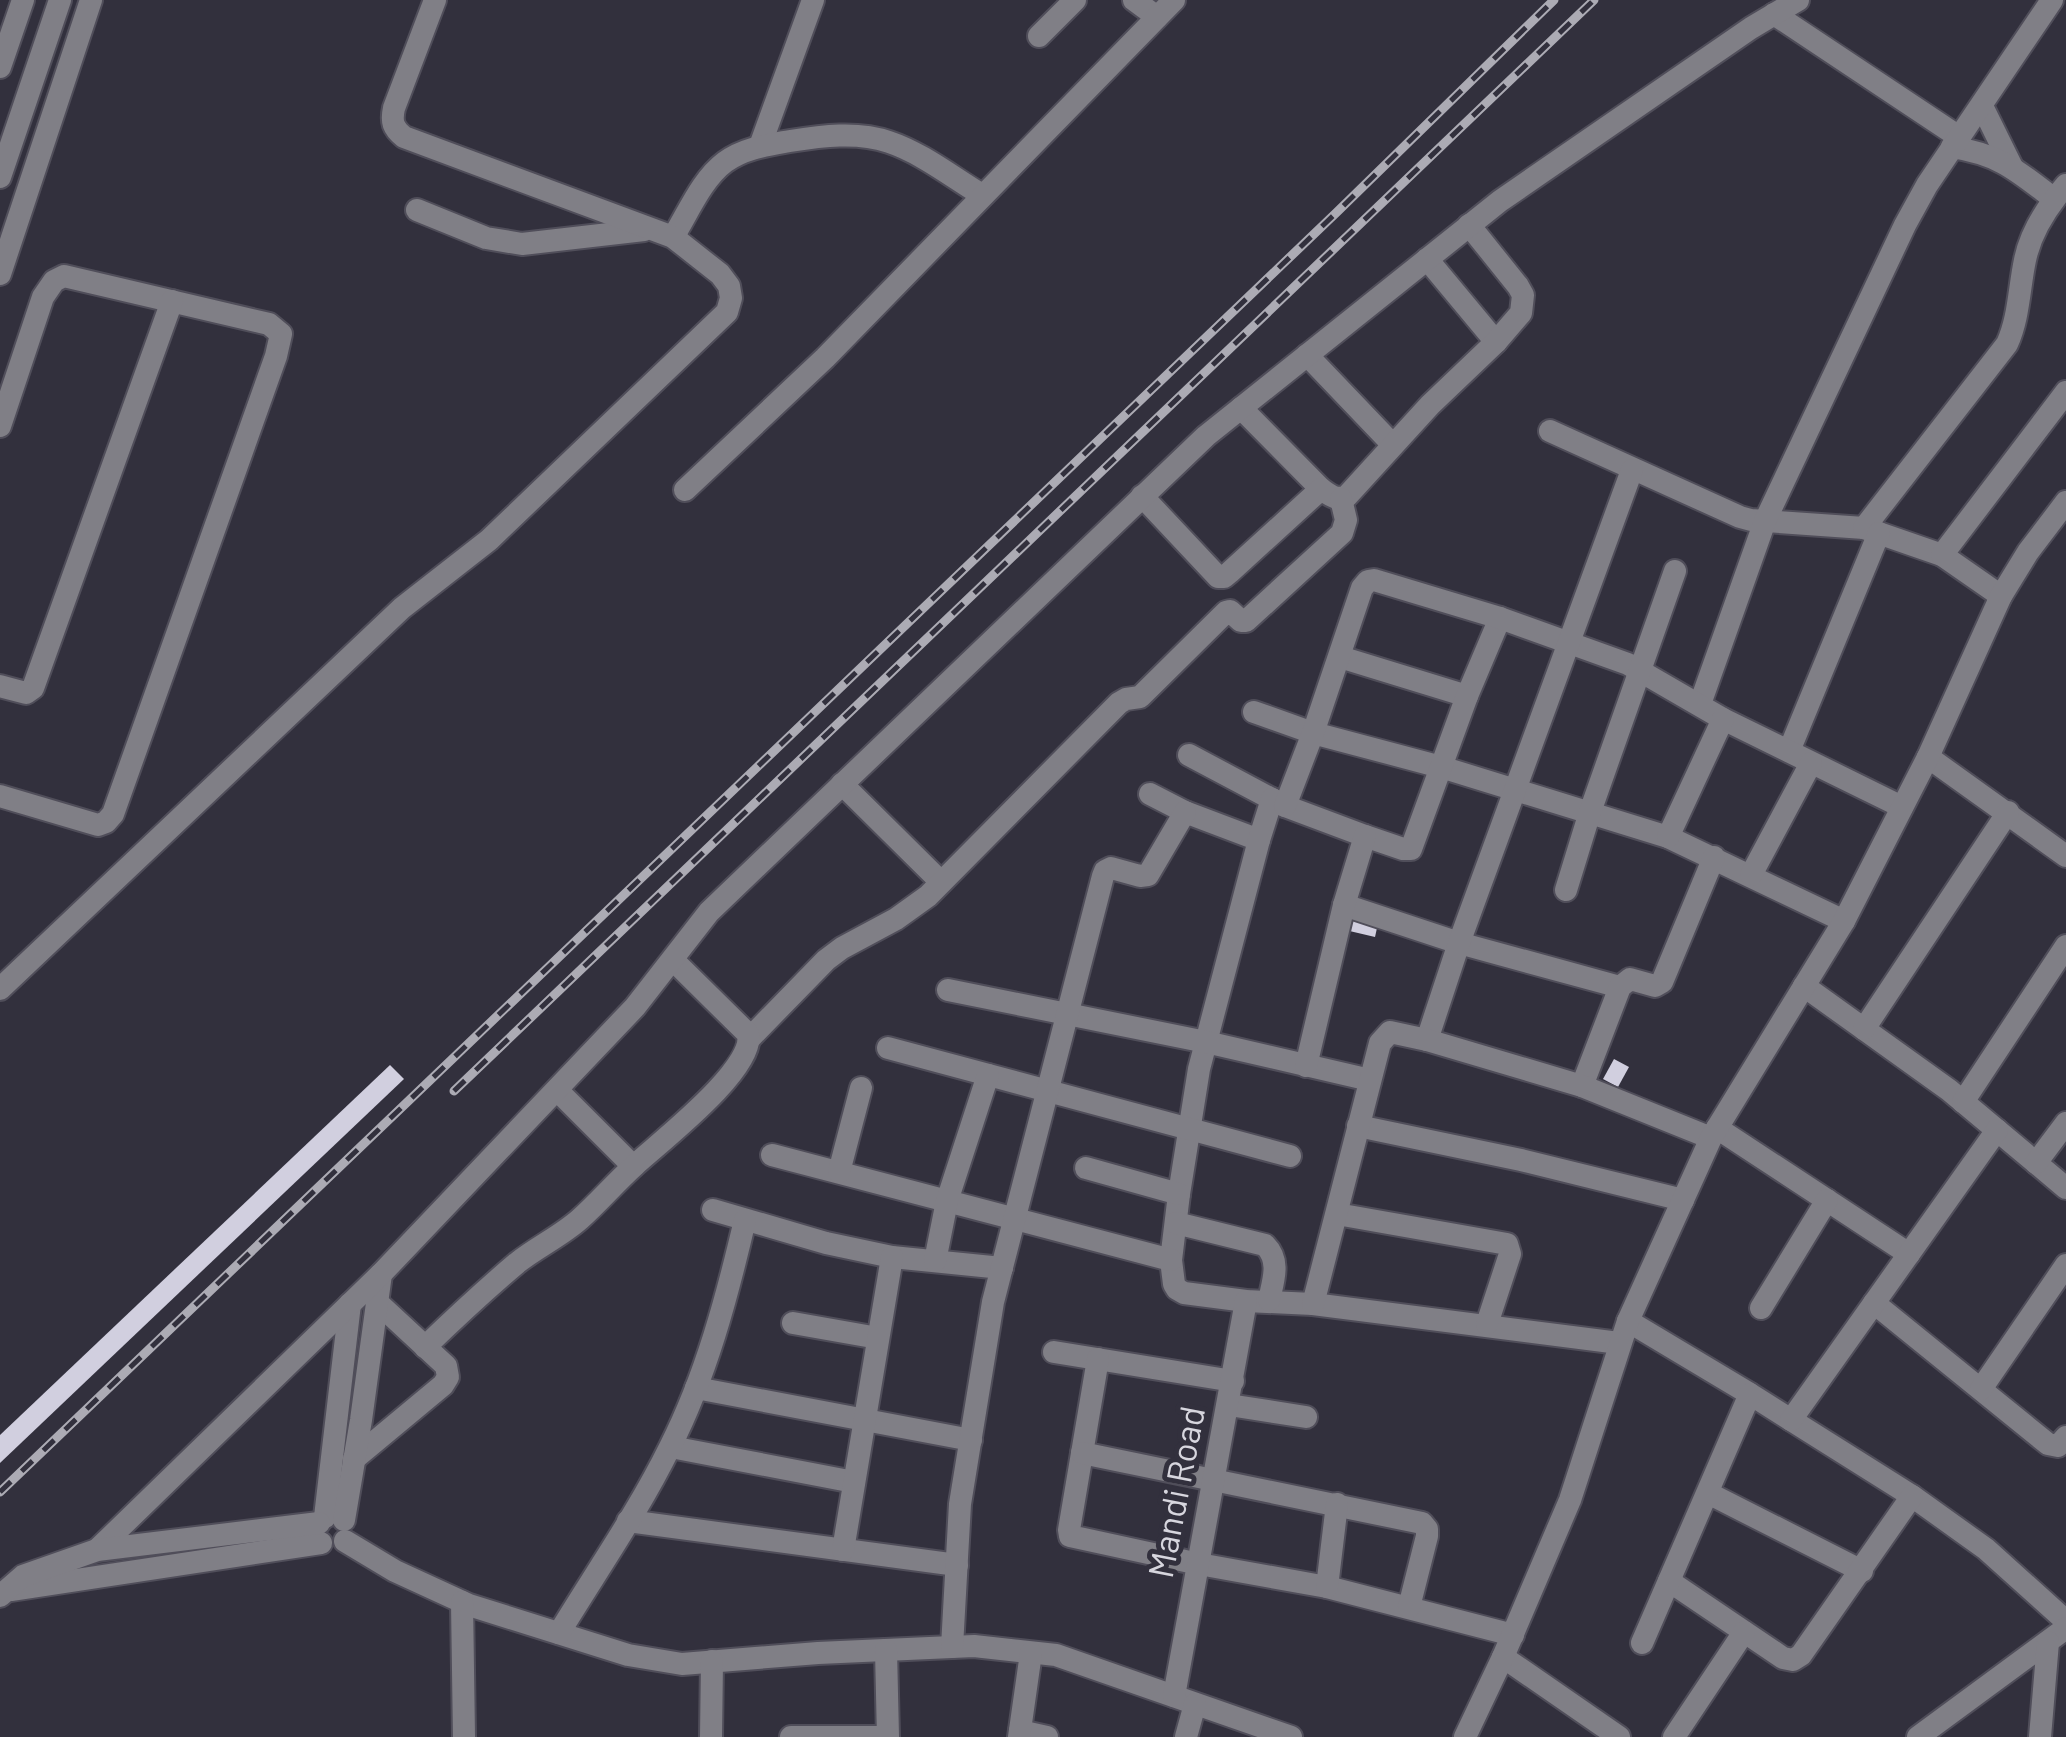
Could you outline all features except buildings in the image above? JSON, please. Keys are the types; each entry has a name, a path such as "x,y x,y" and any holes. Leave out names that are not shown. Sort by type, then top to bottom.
{"street":[{"path":"0,68 24,0"},
{"path":"0,177 60,0"},
{"path":"2,263 91,0"},
{"path":"0,990 402,608 488,540 727,312 729,286 720,274 663,233 404,137 395,129 394,108 434,0"},
{"path":"760,146 813,0"},
{"path":"1038,36 1075,0"},
{"path":"1134,0 1157,18"},
{"path":"685,490 825,358 1174,0"},
{"path":"96,1550 381,1274 636,1007 709,912 1206,436 1531,179 1798,0"},
{"path":"1700,704 1766,521 1905,225 2052,0"},
{"path":"1774,14 1956,142 2060,192 2030,241 2016,319 2007,344 1872,530 1789,752"},
{"path":"1982,106 2012,167"},
{"path":"417,210 486,238 522,244 663,233 725,162 760,146 812,137 852,136 888,141 982,195"},
{"path":"1142,496 1218,577 1331,494 1347,496 1521,312 1523,295 1518,286 1469,226"},
{"path":"1428,259 1496,342"},
{"path":"0,426 43,297 54,281 64,276 269,324 280,334 276,356 113,814 98,825 0,796"},
{"path":"0,686 26,694 33,688 172,301"},
{"path":"1307,355 1393,445"},
{"path":"1942,555 2066,392"},
{"path":"426,1347 521,1260 580,1219 692,1115 721,1086 746,1053 750,1039 826,960 928,896 1119,703 1140,697 1226,612 1246,621 1342,533 1346,520 1331,494 1240,408"},
{"path":"1550,432 1751,520 1872,530 1942,555 2001,596"},
{"path":"1427,1040 1632,470"},
{"path":"1465,1737 1504,1658 1570,1500 1623,1332 1714,1133 1844,921 1928,757 2001,596 2066,502"},
{"path":"1566,890 1675,571"},
{"path":"1902,807 1723,719 1639,670 1500,618 1382,581 1368,581 1362,588 1314,732 1259,840 1206,1042 1189,1130 1171,1260 1174,1284 1184,1293 1487,1324 1623,1332 1750,1394 1912,1496 1986,1550 2060,1630"},
{"path":"1190,755 1279,803 1411,850 1500,618"},
{"path":"1340,657 1467,696"},
{"path":"1254,712 1668,836 1844,921"},
{"path":"1668,836 1723,719"},
{"path":"1928,757 2066,856"},
{"path":"1751,875 1811,763"},
{"path":"842,784 941,882"},
{"path":"1150,794 1259,840"},
{"path":"952,1647 960,1504 993,1302 1105,871 1111,868 1148,875 1185,812"},
{"path":"1864,1029 2008,812"},
{"path":"1306,1066 1344,905 1365,836"},
{"path":"1582,1086 1620,987 1630,979 1655,986 1662,982 1714,857"},
{"path":"1344,905 1459,943 1620,987"},
{"path":"1963,1102 2066,946"},
{"path":"673,960 750,1039"},
{"path":"1804,986 1963,1102 2066,1188"},
{"path":"948,990 1370,1080"},
{"path":"1313,1304 1380,1043 1390,1032 1582,1086 1714,1133 1909,1254"},
{"path":"888,1048 1290,1156"},
{"path":"935,1261 947,1201 988,1075"},
{"path":"839,1172 861,1088"},
{"path":"556,1090 633,1166"},
{"path":"2036,1163 2066,1123"},
{"path":"1358,1126 1522,1160 1683,1200"},
{"path":"1791,1420 1997,1130"},
{"path":"772,1154 1171,1260"},
{"path":"1086,1168 1179,1194"},
{"path":"1760,1308 1826,1200"},
{"path":"713,1210 826,1243 892,1257 1002,1268"},
{"path":"1336,1214 1507,1244 1510,1254 1487,1324"},
{"path":"558,1633 670,1447 696,1388 731,1280 745,1220"},
{"name":"Mandi Road","path":"1176,1223 1265,1246 1271,1251 1275,1272 1258,1300 1231,1393 1214,1480 1199,1564 1184,1700 1186,1737"},
{"path":"843,1550 892,1257"},
{"path":"1981,1389 2066,1265"},
{"path":"331,1529 354,1459 381,1274"},
{"path":"354,1459 448,1377 446,1366 378,1302"},
{"path":"1874,1303 2048,1444 2058,1446 2066,1437"},
{"path":"331,1529 350,1304"},
{"path":"793,1323 878,1338"},
{"path":"1054,1352 1098,1359 1231,1393 1306,1417"},
{"path":"1098,1359 1070,1536 1326,1587 1513,1635"},
{"path":"696,1388 970,1440"},
{"path":"1642,1644 1750,1394"},
{"path":"670,1447 854,1482"},
{"path":"1082,1452 1425,1525 1427,1536 1409,1607"},
{"path":"1708,1494 1862,1571"},
{"path":"1669,1581 1783,1658 1793,1660 1801,1655 1862,1571 1912,1496"},
{"path":"1326,1587 1337,1504"},
{"path":"628,1521 956,1565"},
{"path":"4,1593 331,1529"},
{"path":"4,1593 23,1576 96,1550 331,1529 396,1571 462,1602 628,1655 682,1664 818,1652 974,1646 1030,1652 1056,1656 1291,1737"},
{"path":"462,1602 464,1737"},
{"path":"1918,1737 2060,1630"},
{"path":"2040,1737 2060,1630"},
{"path":"1674,1737 1744,1632"},
{"path":"791,1737 888,1737 886,1650"},
{"path":"1030,1652 1019,1734 1046,1737"},
{"path":"1504,1658 1619,1737"},
{"path":"711,1737 712,1661"}],"railway":[{"path":"0,1492 1554,0"},
{"path":"454,1091 1594,0"}]}
